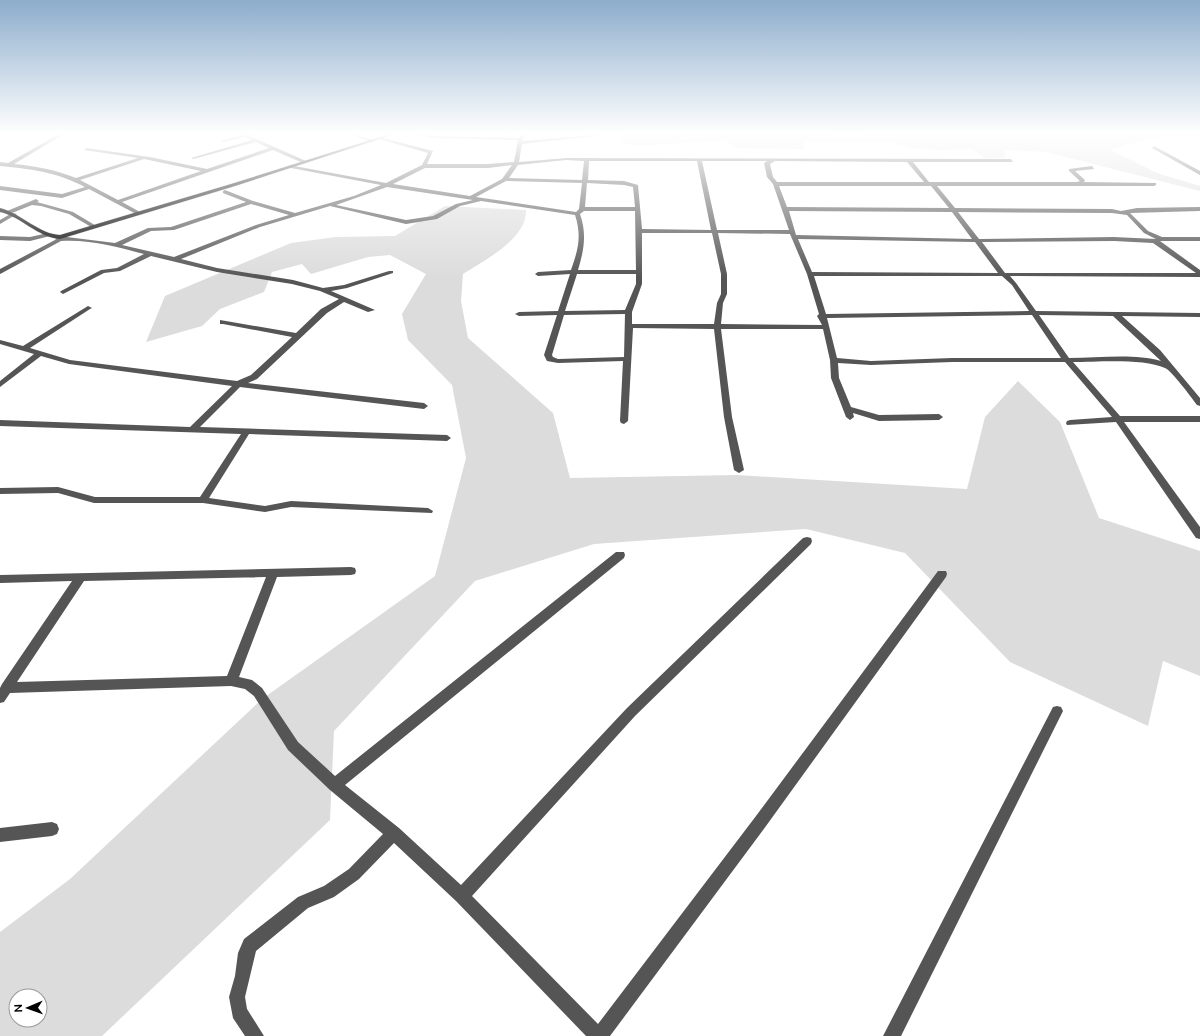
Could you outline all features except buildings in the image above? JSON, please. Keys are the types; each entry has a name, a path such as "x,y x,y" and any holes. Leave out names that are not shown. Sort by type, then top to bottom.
{"main road":[{"path":"0,210 12,213 48,235 61,238 95,226 242,181"}],"street":[{"path":"78,181 138,214"},
{"path":"117,202 178,181"},
{"path":"369,181 485,199 580,211 638,209"},
{"path":"175,259 199,248 215,245 231,236 330,205 394,181"},
{"path":"472,197 501,181"},
{"path":"567,181 634,184 636,186 639,231 639,272 637,291 628,312 629,326 624,421"},
{"path":"703,181 724,274 724,294 720,303 717,326 728,417 739,470"},
{"path":"774,181 786,209 793,235 810,274 834,360 834,378 848,413 879,418 939,417"},
{"path":"928,181 953,208 1003,274 1014,284 1067,360 1118,419 1200,535"},
{"path":"1078,184 1082,181"},
{"path":"584,182 580,211 582,228 580,253 560,312 548,355 550,359 558,361 627,359"},
{"path":"776,184 1154,184"},
{"path":"0,188 65,195 88,188"},
{"path":"225,192 251,202 295,215"},
{"path":"0,222 12,213 53,194"},
{"path":"330,205 406,222 435,218 458,205 485,199"},
{"path":"116,245 150,229 172,229 251,202"},
{"path":"31,203 54,206 75,214 95,226"},
{"path":"286,212 306,205"},
{"path":"786,209 944,211 953,208 1123,212 1137,210 1200,209"},
{"path":"1176,209 1200,215"},
{"path":"1123,212 1134,217 1146,232 1200,274"},
{"path":"639,231 714,232 941,241 1200,239"},
{"path":"0,238 30,240 48,235"},
{"path":"0,272 61,238 70,238 116,245 217,270 293,282 322,290 371,310"},
{"path":"63,292 103,271 118,270 151,253"},
{"path":"322,290 339,289 391,272"},
{"path":"538,274 574,272 639,272"},
{"path":"810,274 1200,274"},
{"path":"194,428 238,384 254,377 324,311 344,299"},
{"path":"25,348 88,308"},
{"path":"519,314 560,312 628,312"},
{"path":"821,316 1034,313 1200,316"},
{"path":"1116,315 1157,352 1200,403"},
{"path":"223,322 299,336"},
{"path":"629,326 826,327"},
{"path":"0,342 69,362 424,406"},
{"path":"0,385 39,354"},
{"path":"834,360 871,362 952,360 1136,360 1150,361 1168,366"},
{"path":"1070,423 1118,419 1200,419"},
{"path":"0,423 194,428 447,438"},
{"path":"203,500 247,431"},
{"path":"0,491 58,490 70,492 94,500 203,500 265,509 291,504 428,511"},
{"path":"461,896 631,712 807,541"},
{"path":"335,785 620,555"},
{"path":"0,579 273,574 352,571"},
{"path":"232,681 273,574"},
{"path":"3,693 232,681 248,684 258,692 293,746 335,785 394,833 461,896 598,1036 765,815 942,574"},
{"path":"3,693 81,577"},
{"path":"892,1036 1058,711"},
{"path":"0,835 52,829"},
{"path":"255,1036 239,1012 237,997 243,976 245,957 250,945 302,902 329,892 354,874 394,833"}],"shaded area":[{"path":"1162,181 1185,181 1200,186 1200,191"},
{"path":"445,206 526,210 524,221 520,230 512,239 503,248 463,274 461,301 468,338 553,413 570,478 737,475 967,489 985,417 1018,381 1060,422 1099,518 1200,551 1200,676 1163,661 1148,726 1010,662 905,553 806,529 594,544 475,581 334,731 330,820 102,1036 0,1036 0,932 70,879 262,699 435,576 466,458 452,385 408,340 402,314 426,274 390,255 368,257 311,274 302,264 272,272 264,292 220,309 202,326 146,342 165,296 291,243 336,237 395,236"}]}
